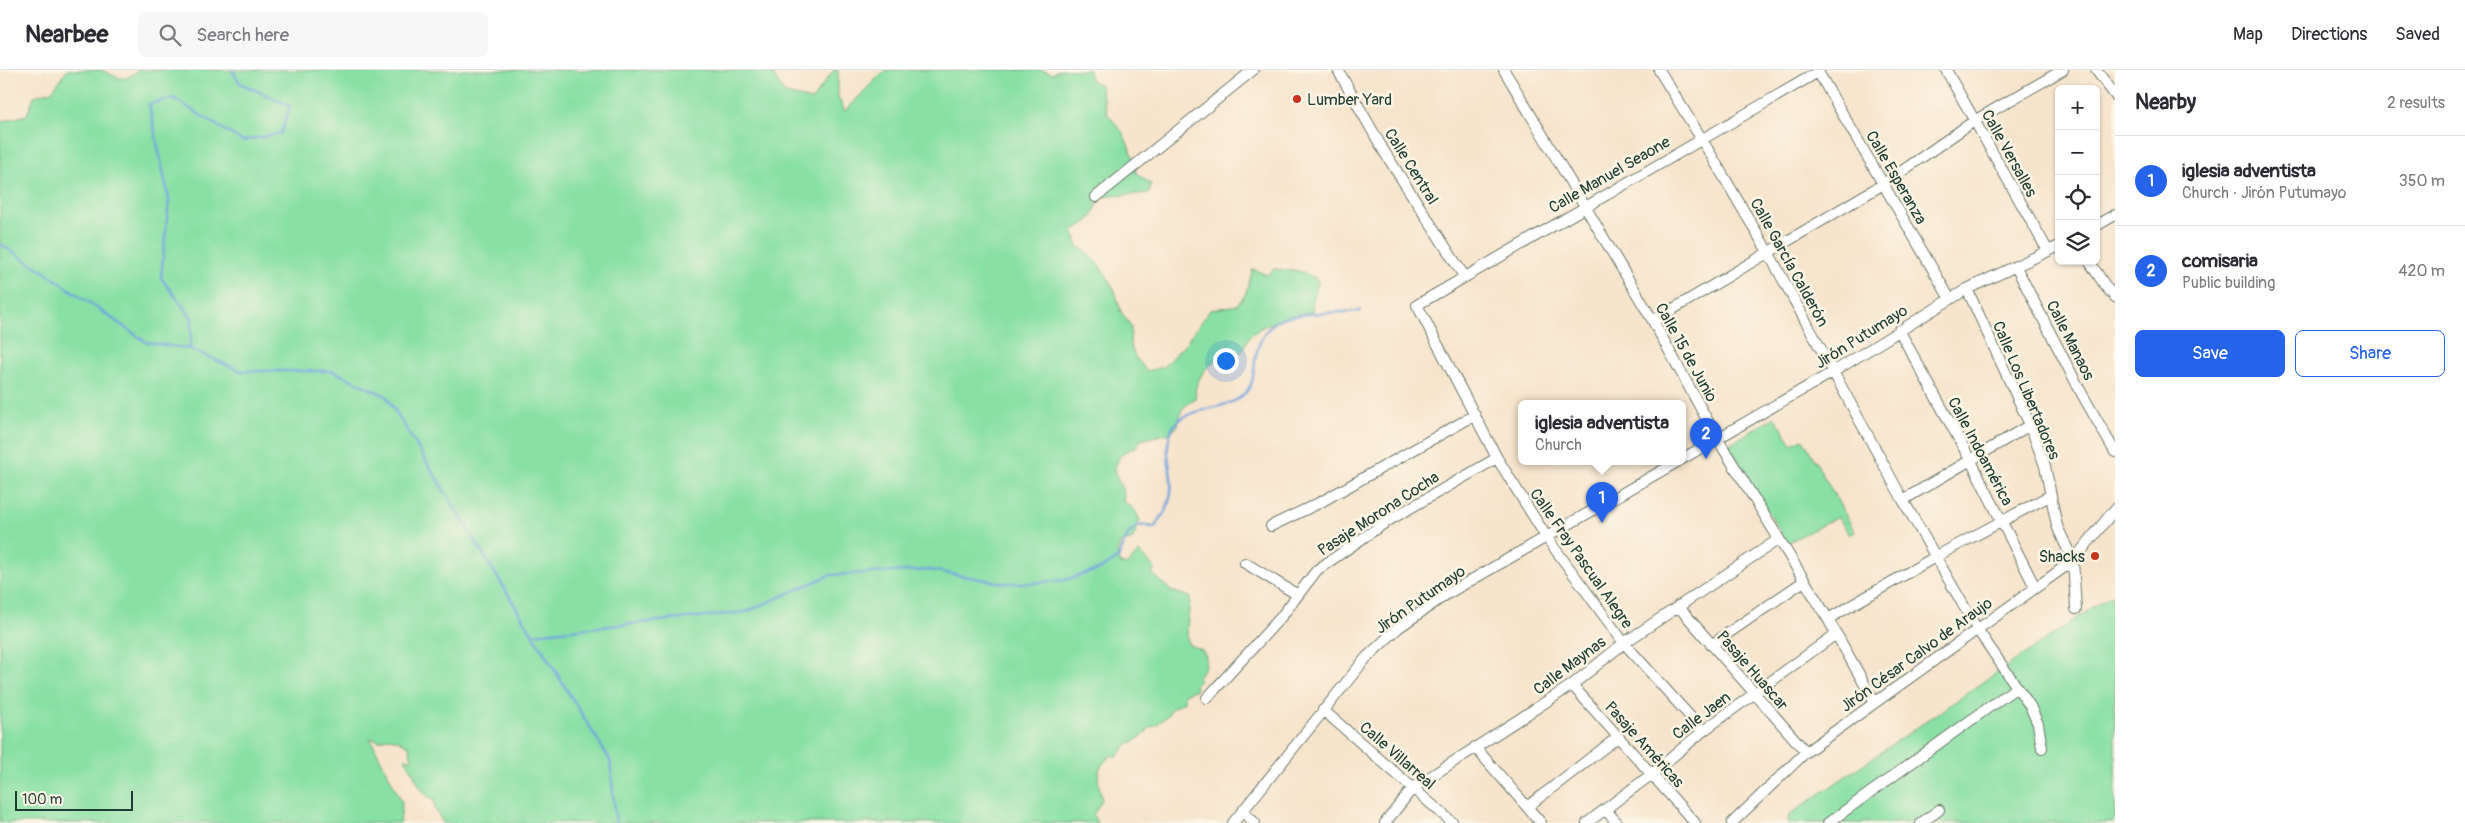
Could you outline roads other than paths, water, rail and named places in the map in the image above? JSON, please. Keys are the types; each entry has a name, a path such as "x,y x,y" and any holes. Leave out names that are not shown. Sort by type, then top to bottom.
{"street":[{"path":"1096,196 1253,70"},
{"name":"Calle Central","path":"1338,70 1385,153 1464,276"},
{"name":"Calle 15 de Junio","path":"1504,70 1653,321 1717,438 1828,619 1874,701"},
{"name":"Calle García Calderón","path":"1658,70 1701,138 1768,252 1903,500 1977,629 2030,706 2038,724 2042,748"},
{"name":"Calle Versalles","path":"1946,70 2048,251"},
{"path":"1653,321 1885,183 1974,121 2063,70"},
{"path":"2096,70 2115,95"},
{"name":"Calle Manuel Seaone","path":"1417,305 1818,71"},
{"name":"Calle Esperanza","path":"1818,71 1885,183 1950,299"},
{"path":"2100,224 2115,215"},
{"name":"Jirón Putumayo","path":"1686,457 1833,372 1967,289 2055,248"},
{"path":"2092,265 2115,297"},
{"name":"Calle Manaos","path":"2016,267 2082,394 2115,452"},
{"name":"Calle Los Libertadores","path":"1967,289 2030,426 2045,466 2057,526 2072,561 2076,609"},
{"name":"Calle Fray Pascual Alegre","path":"1417,305 1497,458 1547,538 1624,643 1703,731"},
{"name":"Calle Indoamérica","path":"1899,330 1971,462 2034,587"},
{"path":"1271,526 1321,502 1475,415"},
{"path":"1903,500 2030,426"},
{"name":"Pasaje Morona Cocha","path":"1207,698 1281,617 1317,570 1386,522 1497,458"},
{"name":"Jirón Putumayo","path":"1233,823 1366,658 1398,628 1447,594 1672,465"},
{"path":"1828,619 2001,520 2051,495"},
{"name":"Jirón César Calvo de Araujo","path":"1732,823 1806,752 1874,701 2072,561 2115,508"},
{"name":"Calle Maynas","path":"1384,823 1413,788 1572,685 1624,643 1779,539"},
{"path":"1245,563 1298,595"},
{"path":"1711,645 1804,581"},
{"name":"Pasaje Huascar","path":"1678,606 1754,695 1806,752"},
{"name":"Calle Jaen","path":"1587,823 1652,774 1703,731 1836,634"},
{"name":"Pasaje Américas","path":"1572,685 1652,774 1692,822"},
{"path":"1828,823 2017,687"},
{"name":"Calle Villarreal","path":"1323,710 1453,823"},
{"path":"1527,807 1618,737"},
{"path":"1475,748 1541,823"},
{"path":"1605,809 1617,823"},
{"path":"1921,823 1939,810"},
{"path":"1243,812 1255,823"}],"waterway":[{"path":"190,349 192,318 161,278 169,200 149,104 173,98 242,141 281,133 290,106 240,83 232,70"},
{"path":"0,244 42,270 146,342 190,349 241,371 333,371 386,396 610,760 616,823"},
{"path":"532,634 746,612 830,575 930,570 1003,583 1033,583 1065,580 1101,569 1118,558 1128,534 1137,527 1145,525 1154,528 1166,510 1171,489 1168,446 1173,427 1185,416 1231,403 1244,394 1253,379 1256,355 1260,343 1274,323 1293,316 1360,311"}],"place":[{"name":"Lumber Yard","path":"1297,99"},
{"name":"comisaria","path":"1706,459"},
{"name":"iglesia adventista","path":"1602,523"},
{"name":"Shacks","path":"2095,556"}]}
